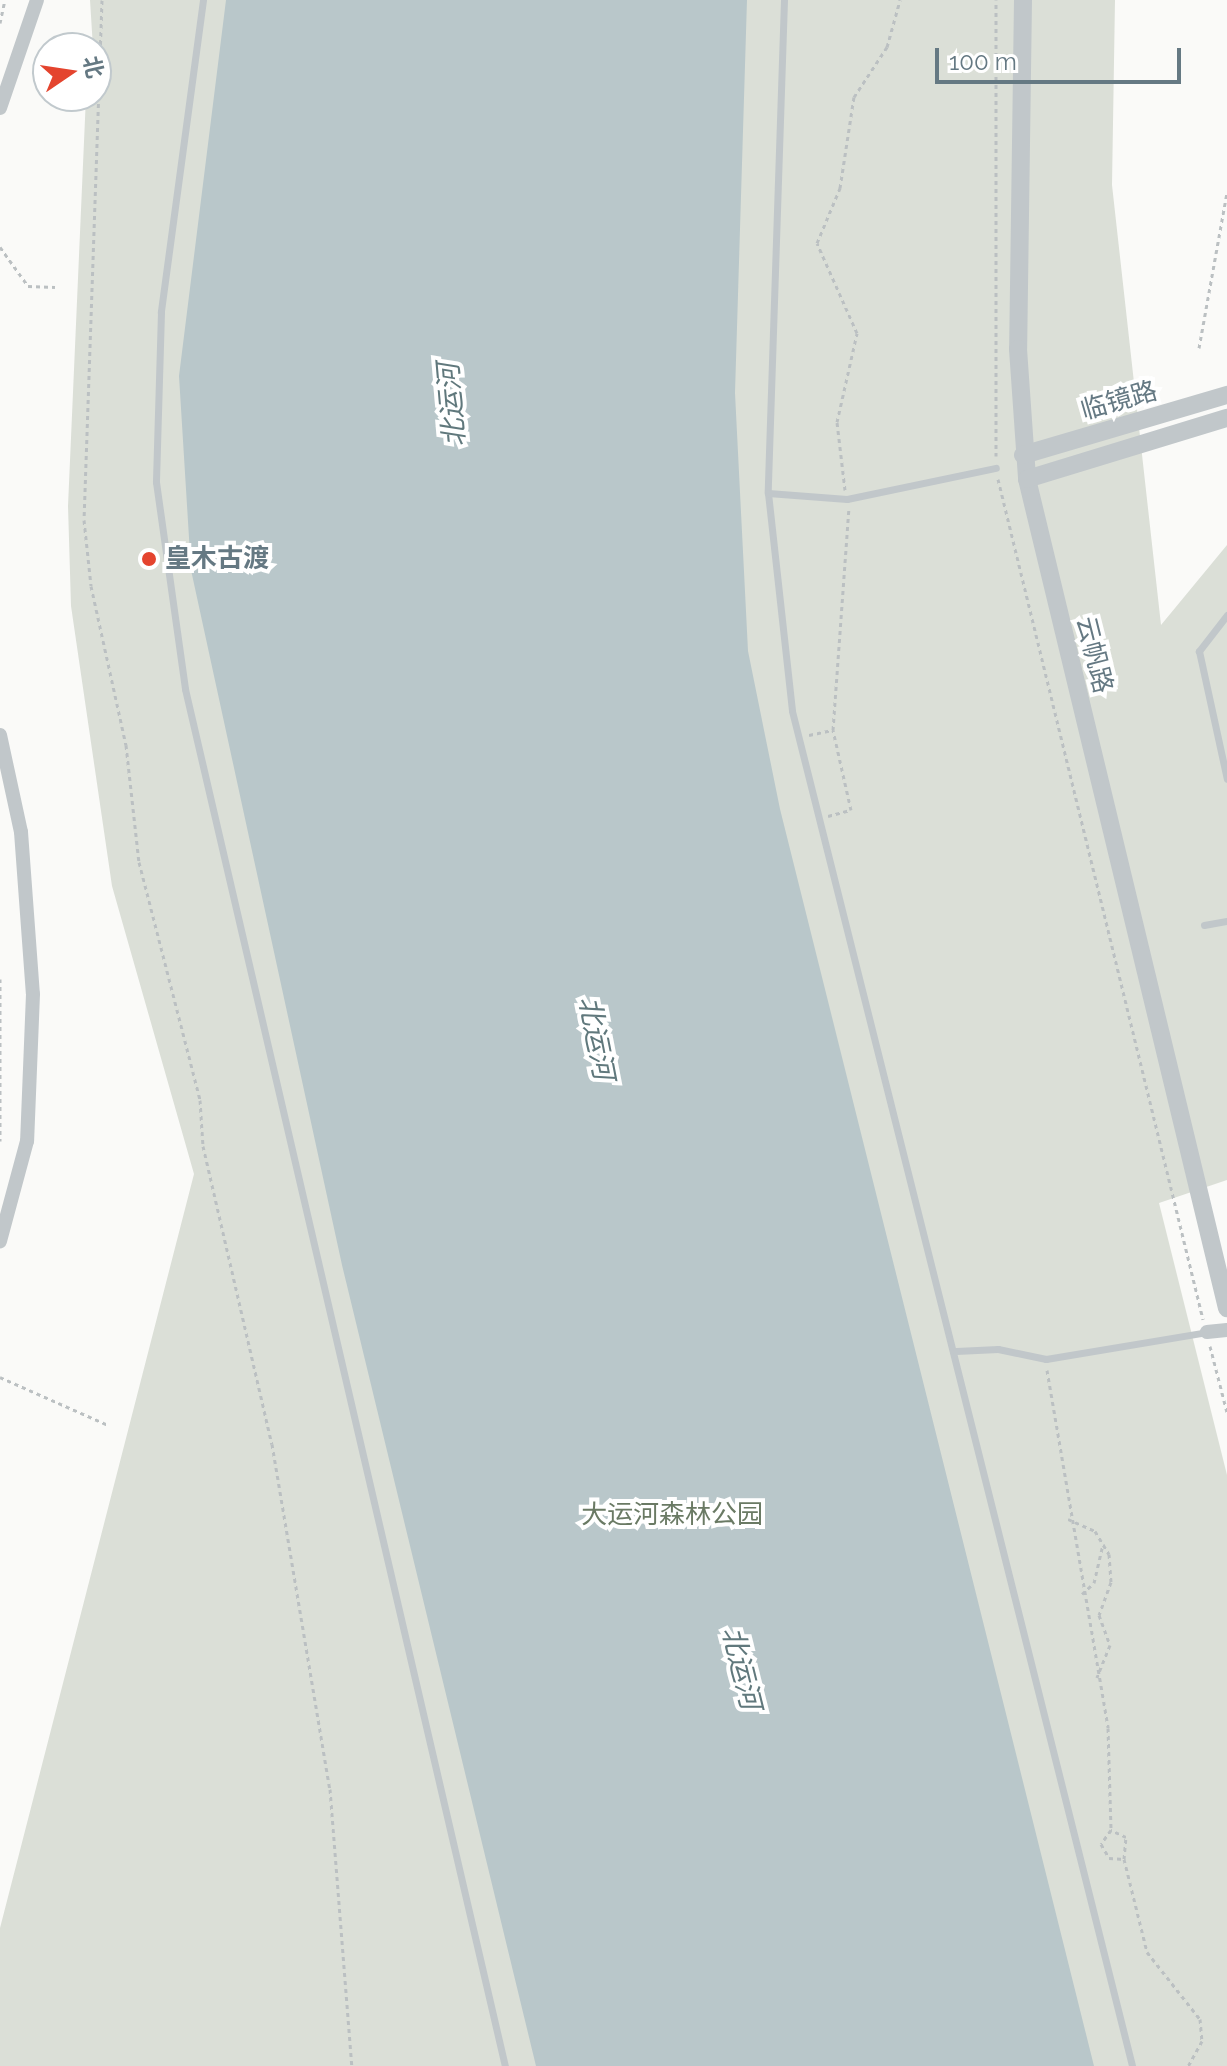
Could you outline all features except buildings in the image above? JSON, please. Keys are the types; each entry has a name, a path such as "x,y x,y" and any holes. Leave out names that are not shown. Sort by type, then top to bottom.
{"street":[{"path":"0,108 37,0"},
{"name":"云帆路","path":"1023,0 1023,455 1227,1308"},
{"name":"临镜路","path":"1023,455 1227,395"},
{"name":"临镜路","path":"1027,479 1227,418"},
{"path":"0,735 21,832 33,994 27,1141 0,1241"},
{"path":"1207,1332 1227,1330"}],"lane":[{"path":"203,0 161,312 156,482 185,689 505,2066"},
{"path":"784,0 768,493 778,628 798,737 956,1351 1132,2066"},
{"path":"768,493 847,499 996,468"},
{"path":"1227,615 1199,651 1227,779"},
{"path":"1204,925 1227,921"},
{"path":"956,1351 998,1349 1046,1359 1207,1332"}],"path":[{"path":"0,23 5,0"},
{"path":"102,0 84,497 89,573 126,745 139,862 200,1100 203,1146 272,1444 330,1789 352,2066"},
{"path":"819,818 851,810 833,730 837,619 852,526 837,422 857,333 817,243 840,188 854,97 887,47 900,0"},
{"path":"1199,348 1227,193"},
{"path":"0,247 28,286 55,287"},
{"path":"798,737 833,730"},
{"path":"0,979 0,1141"},
{"path":"1046,1359 1068,1519 1096,1680 1108,1728 1111,1830 1101,1844 1109,1858 1124,1859"},
{"path":"0,1377 108,1425"},
{"path":"1068,1519 1095,1531 1103,1544 1111,1582 1099,1615 1110,1645 1096,1680"},
{"path":"1081,1595 1094,1583 1103,1544"},
{"path":"1111,1830 1126,1837 1124,1859 1147,1952 1200,2019 1202,2041 1188,2066"}],"green space":[{"name":"大运河森林公园","path":"90,0 1115,0 1112,185 1161,625 1227,545 1227,1180 1159,1203 1227,1475 1227,2066 0,2066 0,1928 194,1174 112,886 71,606 68,506 85,112 112,112 112,32 92,32"}],"water":[{"name":"北运河","path":"226,0 747,0 735,393 748,651 780,809 1094,2066 536,2066 342,1265 191,570 179,376"}],"place":[{"name":"皇木古渡","path":"149,559"}]}
